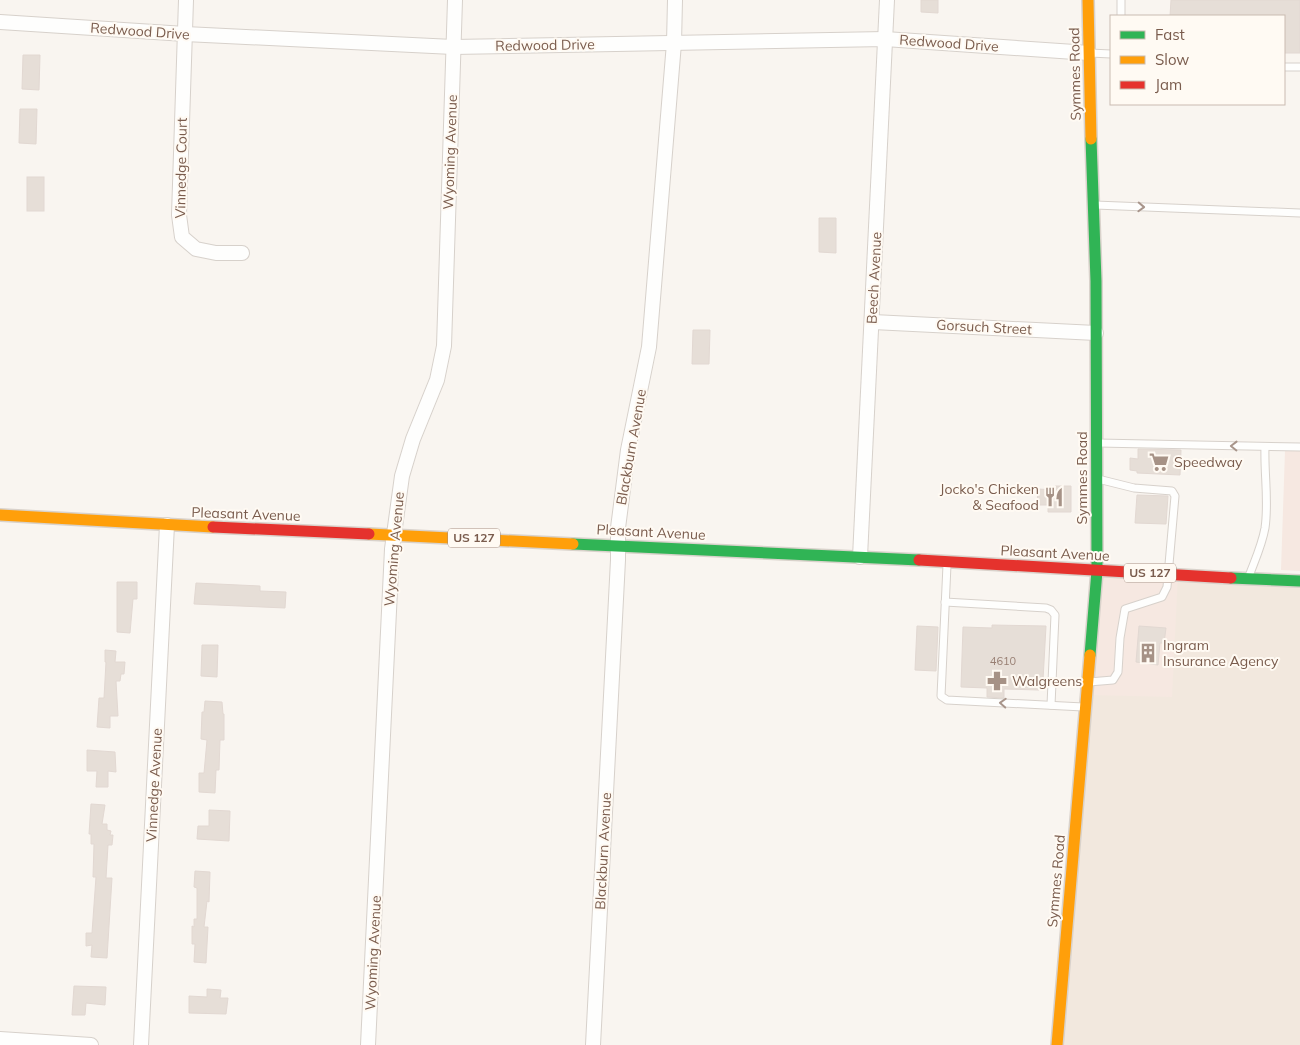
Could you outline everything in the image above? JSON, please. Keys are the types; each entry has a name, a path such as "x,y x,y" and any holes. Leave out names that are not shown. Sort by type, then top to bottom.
{"main road":[{"name":"Symmes Road","path":"1056,1045 1098,571 1096,281 1092,205 1088,0"},
{"name":"Pleasant Avenue","path":"0,515 167,525 860,557 1300,581"}],"street":[{"path":"185,34 186,0"},
{"name":"Wyoming Avenue","path":"368,1045 393,535 402,476 413,439 437,380 444,346 455,0"},
{"name":"Blackburn Avenue","path":"593,1045 618,528 628,450 649,347 674,43 675,0"},
{"name":"Beech Avenue","path":"860,557 887,0"},
{"name":"Redwood Drive","path":"0,22 185,34 453,47 885,39 1089,53"},
{"name":"Vinnedge Court","path":"185,34 179,216 182,237 196,249 216,253 242,252"},
{"name":"Gorsuch Street","path":"872,322 1096,333"},
{"name":"Vinnedge Avenue","path":"141,1045 167,525"},
{"path":"0,1039 91,1045"}],"lane":[{"path":"1121,0 1121,15"},
{"path":"1089,53 1110,54"},
{"path":"1285,67 1300,67"},
{"path":"1092,205 1300,213"},
{"path":"1097,443 1300,448"},
{"path":"1248,578 1265,528 1264,447"},
{"path":"1088,682 1113,680 1118,672 1120,638 1125,609 1162,597 1167,587 1175,496 1172,491 1134,488 1097,479"},
{"path":"947,562 941,696 947,700 1086,707"},
{"path":"945,602 1046,608 1051,610 1056,615 1052,705"}],"shaded area":[{"path":"1300,449 1300,571 1281,570 1285,450"},
{"path":"1097,571 1178,574 1172,697 1087,695"},
{"path":"1178,574 1300,581 1300,1045 1057,1045 1087,695"}],"building":[{"path":"921,0 938,0 938,13 921,12"},
{"path":"1171,0 1300,0 1300,53 1285,53 1285,15 1170,15"},
{"path":"23,55 40,55 39,90 22,89"},
{"path":"20,109 37,109 36,144 19,143"},
{"path":"27,177 44,177 44,211 27,211"},
{"path":"819,218 836,218 836,253 819,252"},
{"path":"693,330 710,330 709,364 692,364"},
{"path":"1138,449 1181,450 1180,475 1137,473 1137,471 1130,470 1130,458 1138,459"},
{"name":"Jocko's Chicken & Seafood","path":"1055,486 1071,486 1071,512 1048,512 1048,505 1037,505 1038,489 1055,490"},
{"path":"1137,495 1168,496 1166,524 1135,523"},
{"path":"117,582 137,582 137,599 133,599 130,633 117,632"},
{"path":"196,583 260,586 260,591 286,592 285,608 194,604"},
{"name":"Walgreens","path":"992,625 1046,626 1043,680 1039,680 1039,690 1004,689 1004,698 987,697 987,688 961,687 963,627 992,628"},
{"path":"917,626 938,627 936,671 915,670"},
{"name":"Ingram Insurance Agency","path":"1139,626 1166,628 1164,643 1160,643 1158,665 1136,662"},
{"path":"202,645 218,645 217,677 201,676"},
{"path":"105,650 116,651 115,662 125,662 124,674 121,674 120,681 116,681 118,716 110,716 110,728 97,727 99,698 104,698"},
{"path":"205,701 222,702 224,714 224,740 220,740 219,770 216,770 215,793 199,792 199,773 204,773 207,740 201,739 202,712 204,712"},
{"path":"87,750 115,752 116,772 108,771 108,787 96,787 97,771 87,771"},
{"path":"91,804 105,805 102,824 107,824 107,830 111,831 110,835 113,835 112,845 108,845 106,878 112,878 107,958 91,957 92,945 86,946 86,933 92,933 96,877 93,877 94,844 91,844 91,834 89,834"},
{"path":"209,810 230,811 229,841 197,839 198,826 209,826"},
{"path":"195,871 210,872 209,902 207,901 204,927 208,927 206,963 194,962 195,944 192,944 192,926 194,927 194,919 197,919 197,888 194,887"},
{"path":"74,986 106,987 105,1005 86,1003 85,1015 72,1015"},
{"path":"207,989 221,990 220,998 228,998 226,1014 189,1013 189,996 207,997"}],"traffic: fast":[{"path":"1090,655 1097,571 1096,281 1091,139"},
{"path":"573,544 919,560"},
{"path":"1231,578 1300,581"}],"traffic: slow":[{"path":"1088,0 1091,139"},
{"path":"0,515 213,527"},
{"path":"369,534 573,544"},
{"path":"1057,1045 1090,655"}],"traffic: jam":[{"path":"213,527 369,534"},
{"path":"919,560 1231,578"}],"place":[{"name":"Speedway","path":"1159,462"},
{"name":"Jocko's Chicken & Seafood","path":"1054,497"},
{"name":"Ingram Insurance Agency","path":"1148,653"},
{"name":"Walgreens","path":"997,681"}]}
